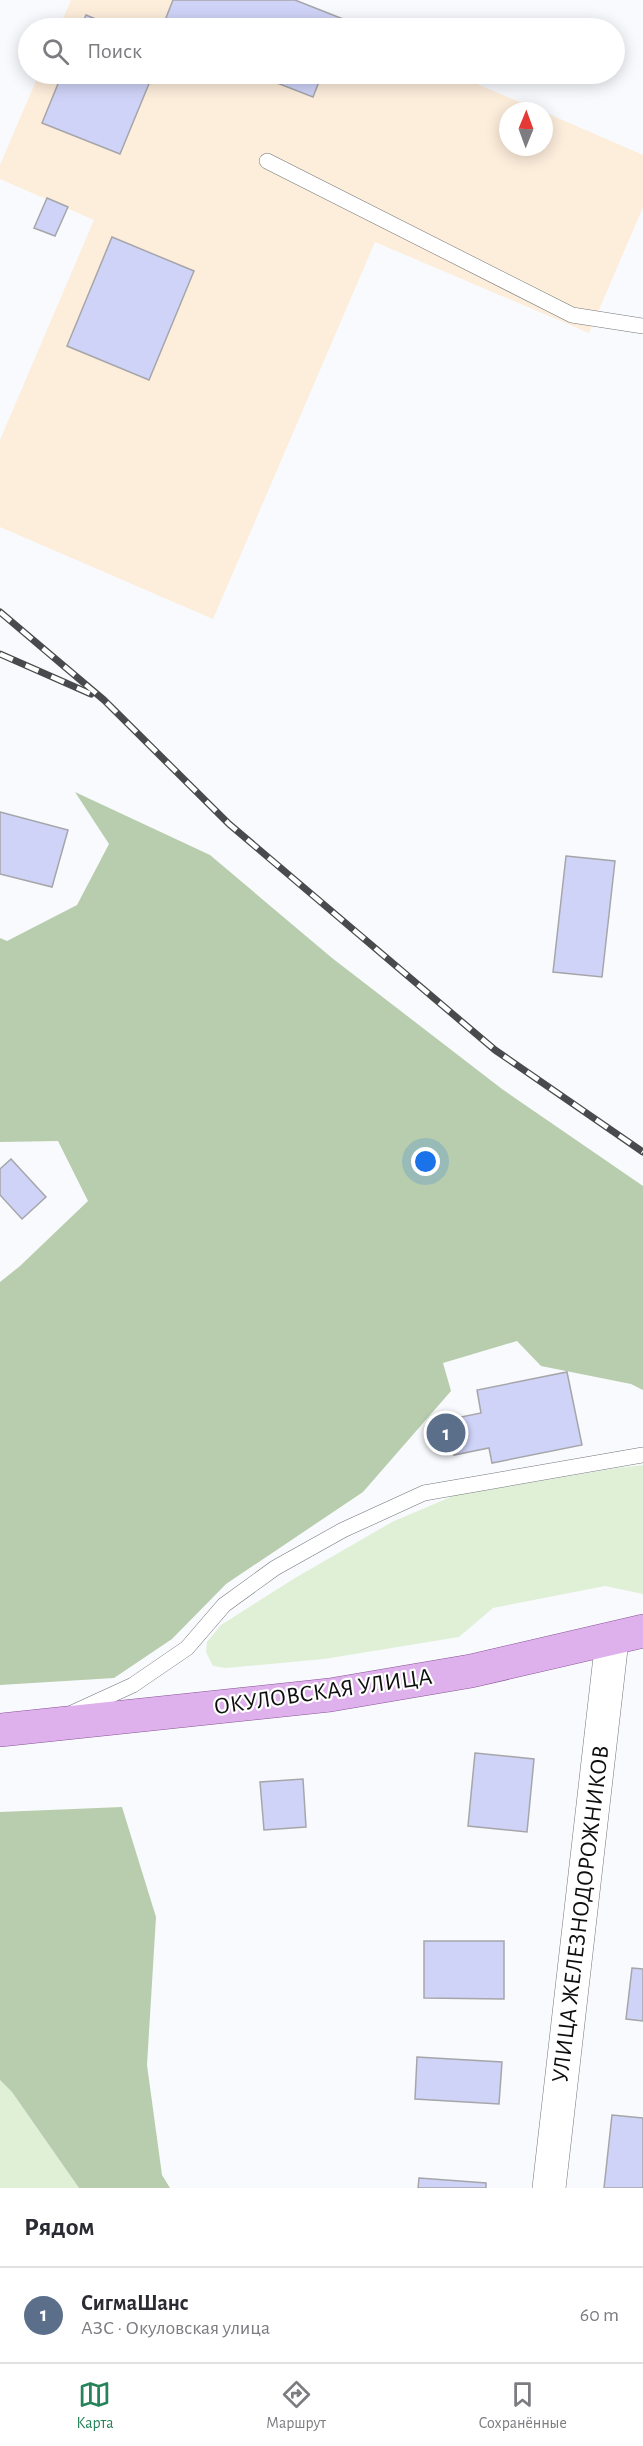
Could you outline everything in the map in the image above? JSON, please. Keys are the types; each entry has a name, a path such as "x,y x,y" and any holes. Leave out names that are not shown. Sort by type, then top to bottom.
{"main road":[{"name":"ОКУЛОВСКАЯ УЛИЦА","path":"0,1730 330,1695 471,1671 628,1636"}],"street":[{"name":"УЛИЦА ЖЕЛЕЗНОДОРОЖНИКОВ","path":"549,2188 628,1636"}],"lane":[{"path":"267,161 572,315 643,326"},
{"path":"40,1727 133,1685 187,1648 224,1605 275,1568 343,1530 414,1497 424,1493 643,1455"}],"shaded area":[{"path":"71,0 280,0 323,18 63,18"},
{"path":"35,84 477,84 520,102 499,102 499,156 553,156 553,116 643,155 643,207 589,333 375,242 213,619 0,527 0,440 94,220 0,179 0,165"}],"green space":[{"path":"75,792 210,855 332,958 502,1089 643,1186 643,1390 631,1384 541,1366 517,1341 443,1363 451,1391 363,1492 226,1584 172,1639 114,1678 0,1685 0,1282 88,1201 58,1141 0,1142 0,938 7,941 77,905 109,844"},
{"path":"643,1465 643,1594 605,1586 493,1608 459,1637 324,1659 226,1668 213,1666 206,1652 207,1642 221,1625 295,1578 392,1522 453,1496"},
{"path":"122,1807 156,1917 147,2065 162,2175 170,2188 79,2188 12,2092 0,2080 0,1812"},
{"path":"0,2080 12,2092 79,2188 0,2188"}],"building":[{"path":"173,0 295,0 340,18 166,18"},
{"path":"58,84 149,84 120,154 42,123"},
{"path":"280,84 318,84 313,97"},
{"path":"47,198 68,207 55,236 34,228"},
{"path":"112,237 194,271 149,380 67,346"},
{"path":"0,812 68,830 52,887 0,874"},
{"path":"566,856 615,861 602,977 553,972"},
{"path":"11,1159 46,1197 22,1219 0,1195 0,1169"},
{"path":"567,1372 582,1445 492,1463 489,1448 454,1455 446,1420 481,1413 477,1390"},
{"path":"475,1753 534,1759 527,1832 468,1826"},
{"path":"303,1779 306,1827 264,1830 260,1782"},
{"path":"424,1941 504,1941 504,1999 424,1998"},
{"path":"632,1968 643,1969 643,2021 626,2019"},
{"path":"417,2057 502,2062 499,2104 415,2099"},
{"path":"612,2115 643,2118 643,2188 604,2188"},
{"path":"419,2178 486,2183 486,2188 418,2188"}],"railway":[{"path":"0,612 104,700 229,824 495,1050 643,1152"},
{"path":"0,654 91,694"}],"place":[{"name":"СигмаШанс","path":"446,1433"}]}
